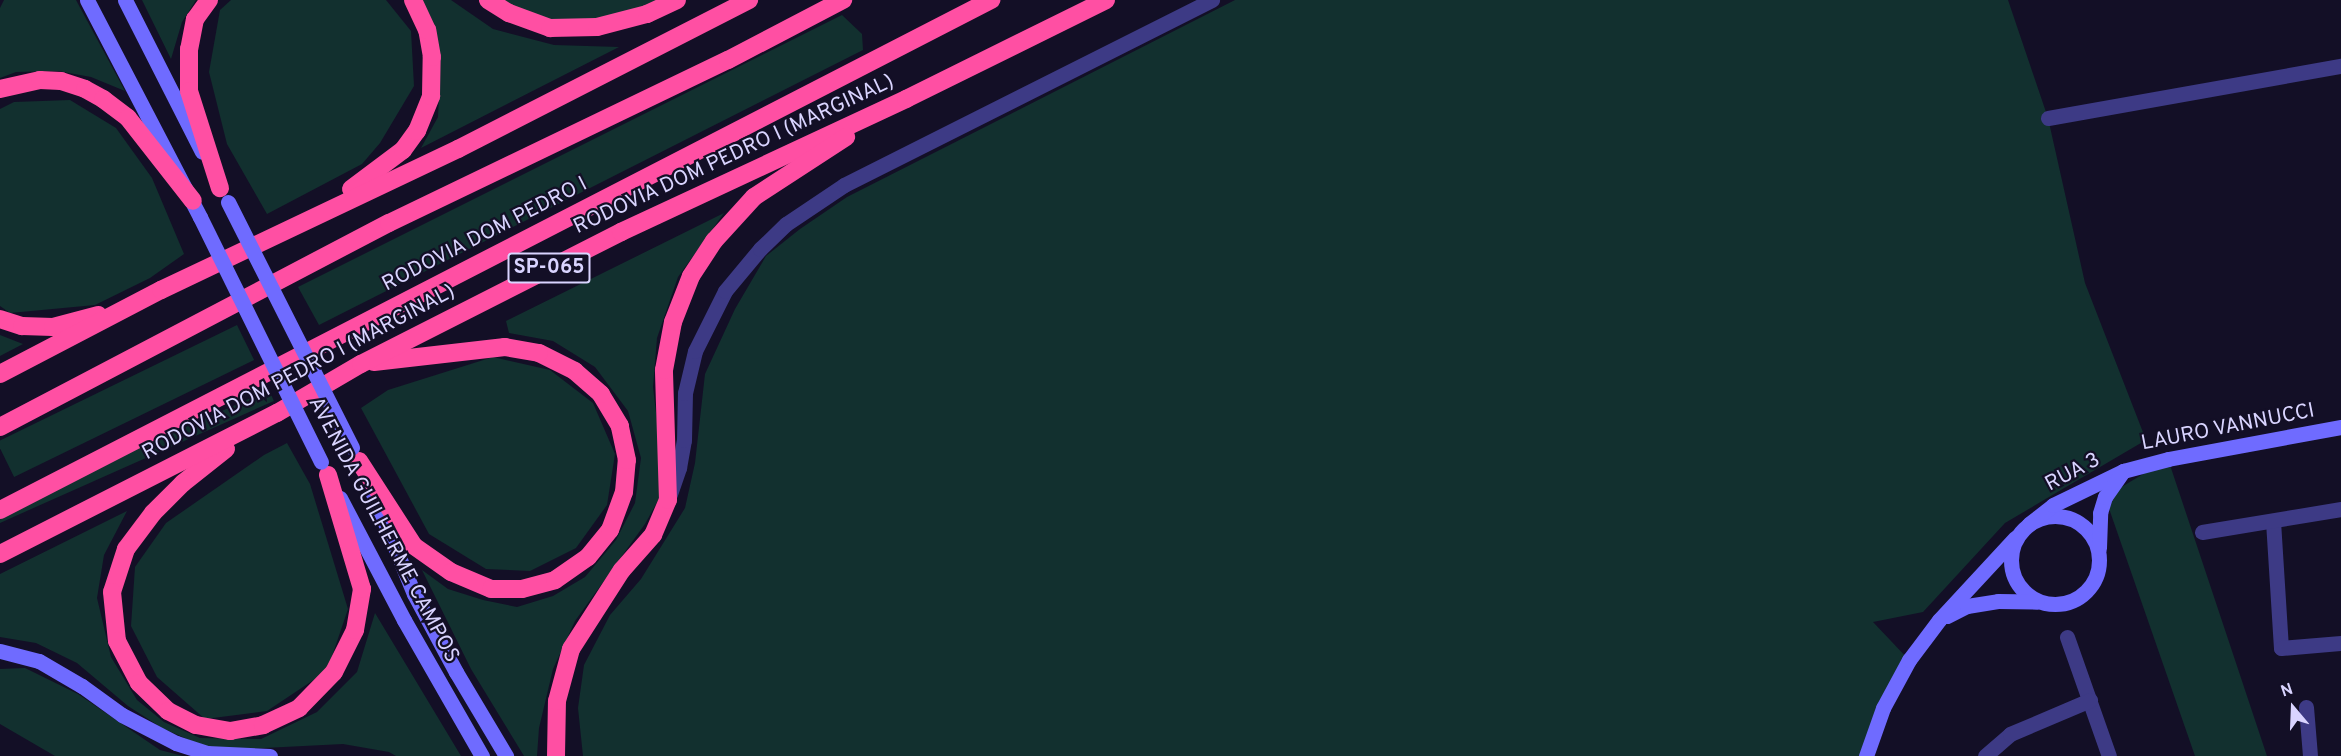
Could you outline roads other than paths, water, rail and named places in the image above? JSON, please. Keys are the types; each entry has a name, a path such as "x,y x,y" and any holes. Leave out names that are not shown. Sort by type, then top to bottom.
{"highway":[{"path":"209,0 195,19 189,49 189,91 224,195"},
{"path":"300,222 382,168 403,150 417,131 430,96 432,57 427,30 413,0"},
{"path":"488,0 509,13 550,28 597,27 647,14 677,0"},
{"path":"0,374 300,222 458,149 749,0"},
{"path":"0,427 389,223 728,60 843,0"},
{"name":"RODOVIA DOM PEDRO I","path":"0,510 991,0"},
{"name":"RODOVIA DOM PEDRO I (MARGINAL)","path":"0,554 277,413 361,364 621,232 906,99 1106,0"},
{"path":"0,89 40,80 61,81 85,89 128,118 196,209"},
{"path":"556,756 557,701 571,649 622,570 653,535 668,500 664,370 673,322 691,276 714,241 754,196 906,99"},
{"path":"0,319 22,326 53,327 112,312 161,291"},
{"path":"356,455 414,546 451,572 491,589 522,589 555,580 588,557 610,530 624,492 627,460 620,426 601,394 574,371 539,353 505,347 361,364"},
{"path":"277,413 183,483 153,513 126,549 112,592 117,641 139,683 168,711 196,725 219,729 230,730 263,725 299,708 334,672 354,630 362,589 325,469"}],"main road":[{"name":"AVENIDA GUILHERME CAMPOS","path":"87,0 196,209 325,469 404,620 482,756"},
{"name":"AVENIDA GUILHERME CAMPOS","path":"125,0 356,455 414,594 456,672 506,756"},
{"name":"LAURO VANNUCCI","path":"2123,471 2168,459 2341,427"},
{"name":"RUA 3","path":"1866,756 1883,708 1909,660 1939,621 2024,529 2053,505 2123,471"},
{"name":"RUA 3","path":"2099,554 2100,513 2105,497 2123,471"},
{"path":"2057,516 2072,519 2085,527 2094,540 2099,554 2098,570 2093,584 2082,596 2069,603 2041,603 2024,591 2012,574 2010,560 2024,529 2041,518 2057,516"},
{"name":"RUA 3","path":"1939,621 1967,606 1998,601 2041,603"},
{"path":"0,651 39,661 82,686 122,715 176,742 207,753 270,756"}],"street":[{"path":"668,500 679,468 684,440 685,393 695,351 725,291 760,249 786,224 844,185 1212,0"},
{"path":"2048,118 2341,66"},
{"path":"2202,532 2341,509"},
{"path":"2273,520 2281,648 2341,643"},
{"path":"2067,637 2109,756"},
{"path":"1985,756 2010,734 2090,700"},
{"path":"2306,707 2310,756"}]}
